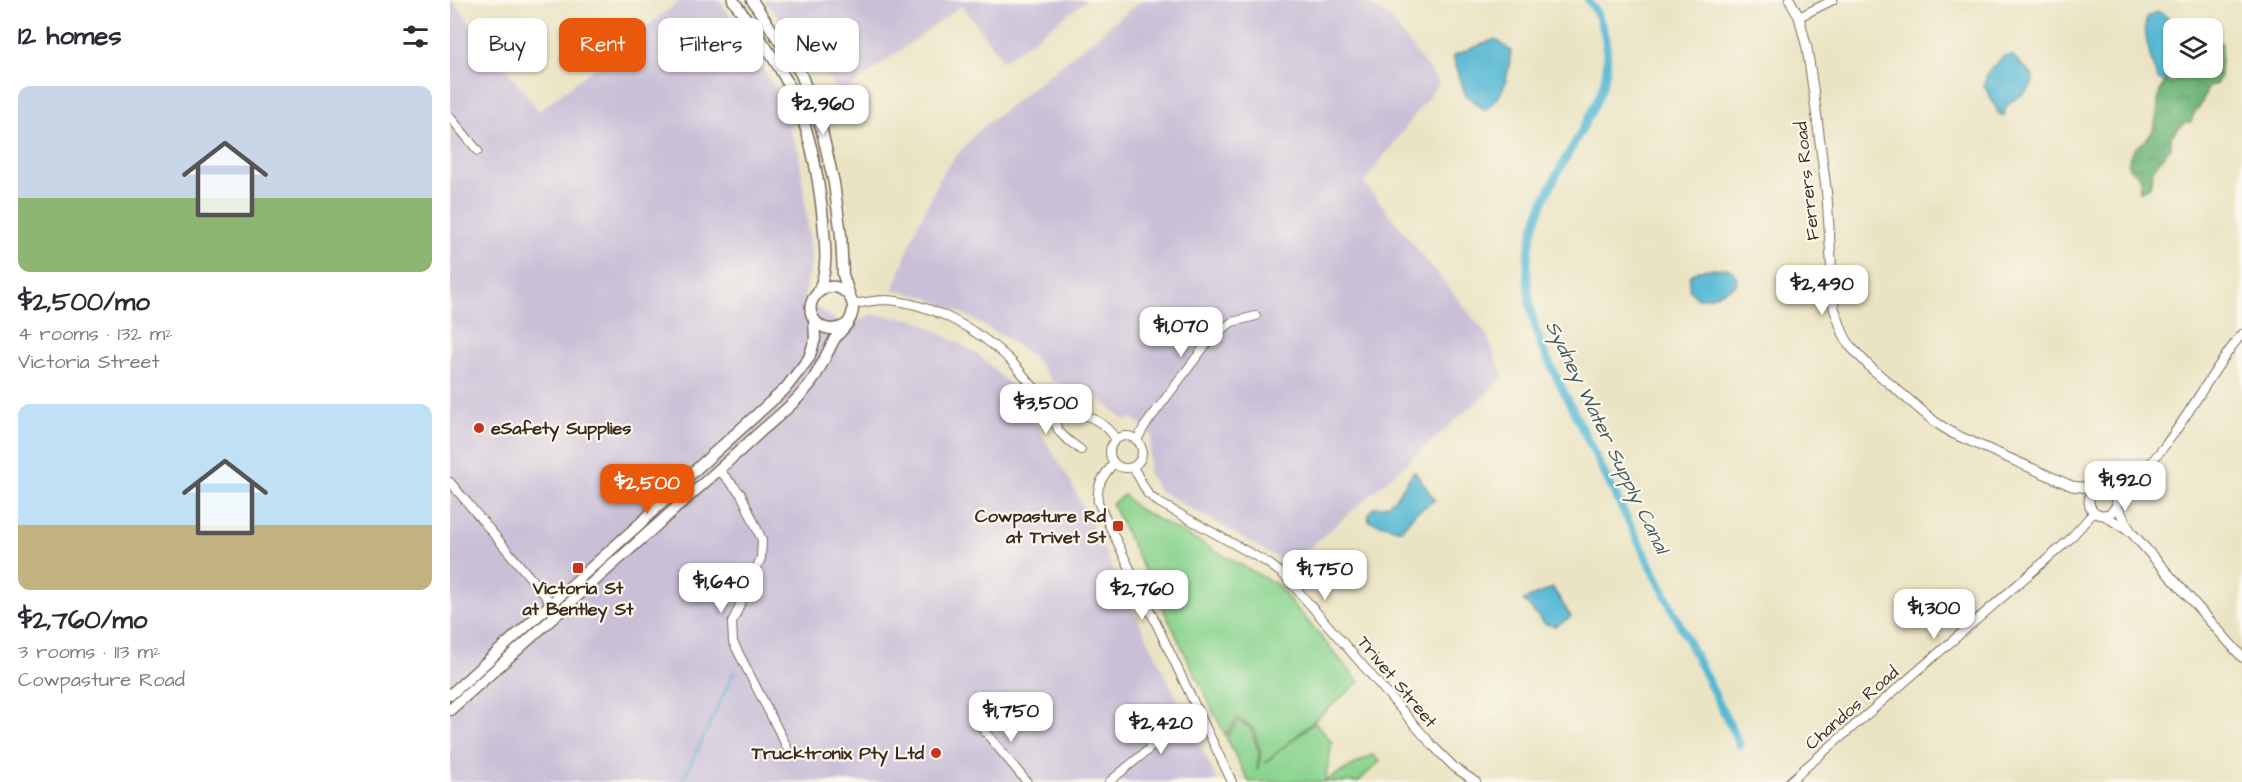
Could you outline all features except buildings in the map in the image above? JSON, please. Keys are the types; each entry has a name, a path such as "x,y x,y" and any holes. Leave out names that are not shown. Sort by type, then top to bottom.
{"main road":[{"path":"450,695 645,519 790,383 803,368 813,349 815,329 811,308 814,297 824,280 827,261 821,198 810,142 786,79 733,0"},
{"path":"450,710 804,391 838,334 851,318 852,301 843,275 841,236 834,183 821,127 801,74 752,0"},
{"path":"818,292 824,288 836,287 842,289 852,301"},
{"path":"814,320 830,329 847,324"}],"street":[{"name":"Ferrers Road","path":"1790,0 1799,17 1807,48 1827,196 1834,308 1843,333 1864,362 1944,428 2072,486 2097,489"},
{"path":"1799,17 1833,0"},
{"path":"450,117 478,151"},
{"path":"852,301 900,302 964,326 1008,358 1036,390 1051,402 1097,419 1110,429 1116,439"},
{"path":"1137,440 1144,427 1211,338 1232,322 1256,316"},
{"path":"2115,494 2139,477 2158,455 2215,368 2242,334"},
{"path":"1059,404 1054,417 1056,427 1064,437 1082,450"},
{"path":"1127,436 1137,440 1140,444 1142,455 1132,467 1122,468 1114,463 1110,448 1116,439 1127,436"},
{"path":"1114,463 1099,484 1098,502 1232,782"},
{"name":"Trivet Street","path":"1132,467 1148,494 1158,502 1268,563 1286,576 1432,745 1454,766 1476,782"},
{"path":"719,470 741,494 762,540 760,558 732,623 730,633 787,747"},
{"path":"450,482 559,613"},
{"name":"Ferrers Road","path":"2072,486 2089,502"},
{"path":"2132,532 2104,515 2094,512 2089,502 2091,494 2097,489 2109,488 2115,494 2117,506 2132,532 2242,657"},
{"path":"2104,515 2112,513 2117,506"},
{"name":"Chandos Road","path":"1789,782 2069,540 2094,512"},
{"path":"1109,782 1198,709"},
{"path":"976,721 1027,782"}],"shaded area":[{"path":"450,0 468,20 468,72 508,72 539,111 589,72 646,72 646,27 681,0 720,0 731,18 658,18 658,72 763,72 763,70 775,89 799,153 812,260 804,298 846,328 871,314 917,320 979,355 1014,389 1069,479 1218,782 450,782"},
{"path":"764,0 1087,0 1003,61 962,5 841,94 823,72 859,72 859,18 779,18"},
{"path":"1142,0 1362,0 1390,18 1439,83 1364,183 1486,334 1504,378 1290,565 1159,490 1148,473 1152,436 1133,418 1127,420 1121,417 1095,395 1052,381 1034,358 1009,340 960,312 926,297 893,290 915,231 943,172 976,133"}],"green space":[{"path":"2179,78 2219,78 2216,85 2211,85 2207,90 2191,122 2184,123 2171,136 2171,147 2153,169 2150,187 2139,192 2141,178 2129,168 2129,160 2134,150 2150,136 2153,130 2161,88 2164,83"},
{"path":"1124,495 1135,507 1276,584 1359,682 1265,763 1315,722 1332,743 1325,781 1372,755 1380,761 1358,782 1249,782 1226,737 1238,721 1251,729 1259,753 1257,771 1261,753 1253,728 1237,718 1225,735 1112,504"}],"water":[{"path":"2157,12 2168,18 2163,18 2163,78 2170,78 2165,82 2158,79 2146,38 2145,29 2148,16"},
{"path":"1495,39 1511,51 1510,60 1502,91 1485,110 1465,94 1453,56"},
{"path":"2004,56 2013,56 2033,76 2029,89 2009,104 2004,116 1999,114 1984,85 1988,72"},
{"path":"1726,268 1733,271 1737,279 1736,285 1711,297 1697,298 1689,289 1690,276 1699,270"},
{"path":"1414,471 1435,500 1415,513 1401,530 1369,521 1368,514 1374,507 1381,507 1393,500"},
{"path":"1553,588 1571,617 1556,626 1545,624 1523,600"}],"waterway":[{"name":"Sydney Water Supply Canal","path":"1588,0 1603,28 1607,50 1606,72 1596,103 1549,189 1537,217 1528,260 1530,305 1542,348 1740,745"},
{"path":"682,782 734,672"}],"place":[{"name":"eSafety Supplies","path":"479,428"},
{"name":"Cowpasture Rd at Trivet St","path":"1118,526"},
{"name":"Victoria St at Bentley St","path":"578,568"},
{"name":"Trucktronix Pty Ltd","path":"936,753"}]}
